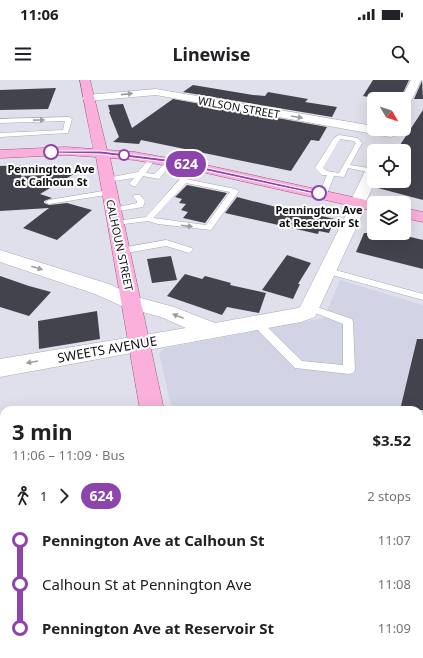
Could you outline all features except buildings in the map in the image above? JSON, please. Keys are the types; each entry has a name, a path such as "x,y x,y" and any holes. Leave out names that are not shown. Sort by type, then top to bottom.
{"main road":[{"name":"CALHOUN STREET","path":"85,80 108,186 151,406"},
{"path":"0,154 66,151 153,158 366,204"},
{"path":"411,214 423,217"}],"street":[{"path":"410,92 416,80"},
{"name":"WILSON STREET","path":"88,98 156,92 367,132"},
{"path":"311,308 355,212 366,204 369,188"},
{"path":"0,256 102,289 131,302 167,312 214,330"},
{"name":"SWEETS AVENUE","path":"0,368 301,314 308,312 311,308"}],"lane":[{"path":"0,121 69,120 66,132 0,135"},
{"path":"339,137 358,141 347,166 341,175 331,175 321,172 319,168 336,139 339,137"},
{"path":"138,180 153,158"},
{"path":"49,202 108,186 156,177 170,161"},
{"path":"347,166 367,168"},
{"path":"322,194 331,175"},
{"path":"114,217 148,219 158,222 208,228 235,191 184,180 148,219"},
{"path":"114,217 140,205 141,198"},
{"path":"121,251 166,243 189,250"},
{"path":"328,271 423,297"},
{"path":"256,322 299,365 349,370 348,322 311,308"}],"shaded area":[{"path":"340,280 423,305 423,406 171,406 159,353 166,348 324,318"}],"bus line":[{"name":"624","path":"51,152 81,151 166,160 319,193"}],"place":[{"name":"Pennington Ave at Calhoun St","path":"51,152"},
{"name":"Pennington Ave at Reservoir St","path":"319,193"}]}
